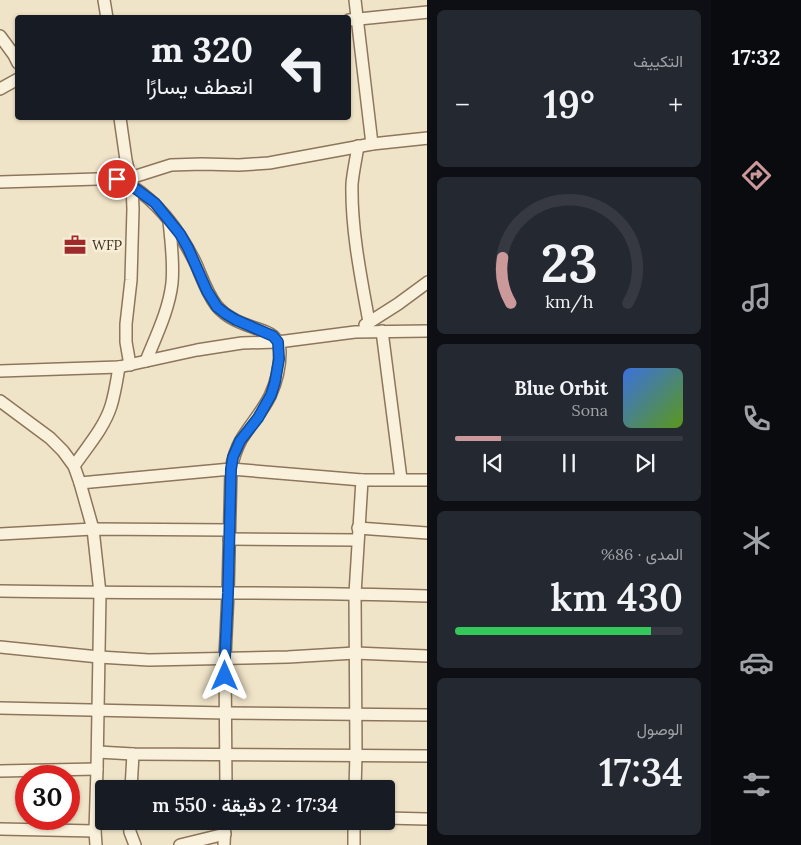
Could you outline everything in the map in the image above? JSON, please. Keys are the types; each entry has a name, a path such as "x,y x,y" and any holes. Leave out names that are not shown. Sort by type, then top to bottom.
{"street":[{"path":"104,0 106,15"},
{"path":"355,0 353,20 372,144"},
{"path":"353,20 427,12"},
{"path":"0,36 15,57"},
{"path":"0,89 15,81"},
{"path":"74,466 107,417 125,366 126,324 131,280 133,210 131,182 120,120"},
{"path":"0,182 36,180 131,182 171,165 268,163 358,146 427,138"},
{"path":"358,146 352,183 353,212 359,266 370,322"},
{"path":"131,182 155,203 180,234 207,291 217,307 236,320 273,336 278,342 279,359 271,395 258,418 240,441 233,457 231,469 225,657 226,780"},
{"path":"146,361 165,312 172,284 173,259 168,219"},
{"path":"355,332 424,286"},
{"path":"382,331 401,480"},
{"path":"0,371 125,366 197,350 242,343 278,342 355,332 427,331"},
{"path":"0,401 50,438 74,466 93,529 100,593 96,845"},
{"path":"80,483 231,469 362,480 427,480"},
{"path":"355,780 355,594 357,534 362,480"},
{"path":"0,534 93,529 229,535 427,533"},
{"path":"0,591 427,596"},
{"path":"0,647 149,660 354,654 427,656"},
{"path":"0,708 427,715"},
{"path":"98,752 133,754 427,756"},
{"path":"132,780 133,754"},
{"path":"0,771 97,769"},
{"path":"395,818 427,819"},
{"path":"0,829 95,831"},
{"path":"130,830 135,845"},
{"path":"354,830 354,845"},
{"path":"180,845 224,839"}],"place":[{"name":"WFP","path":"75,245"}],"route":[{"path":"117,179 130,178 132,186 155,203 180,234 207,291 217,307 236,320 267,332 276,338 280,348 271,395 258,418 240,441 233,457 231,469 225,676"}]}
